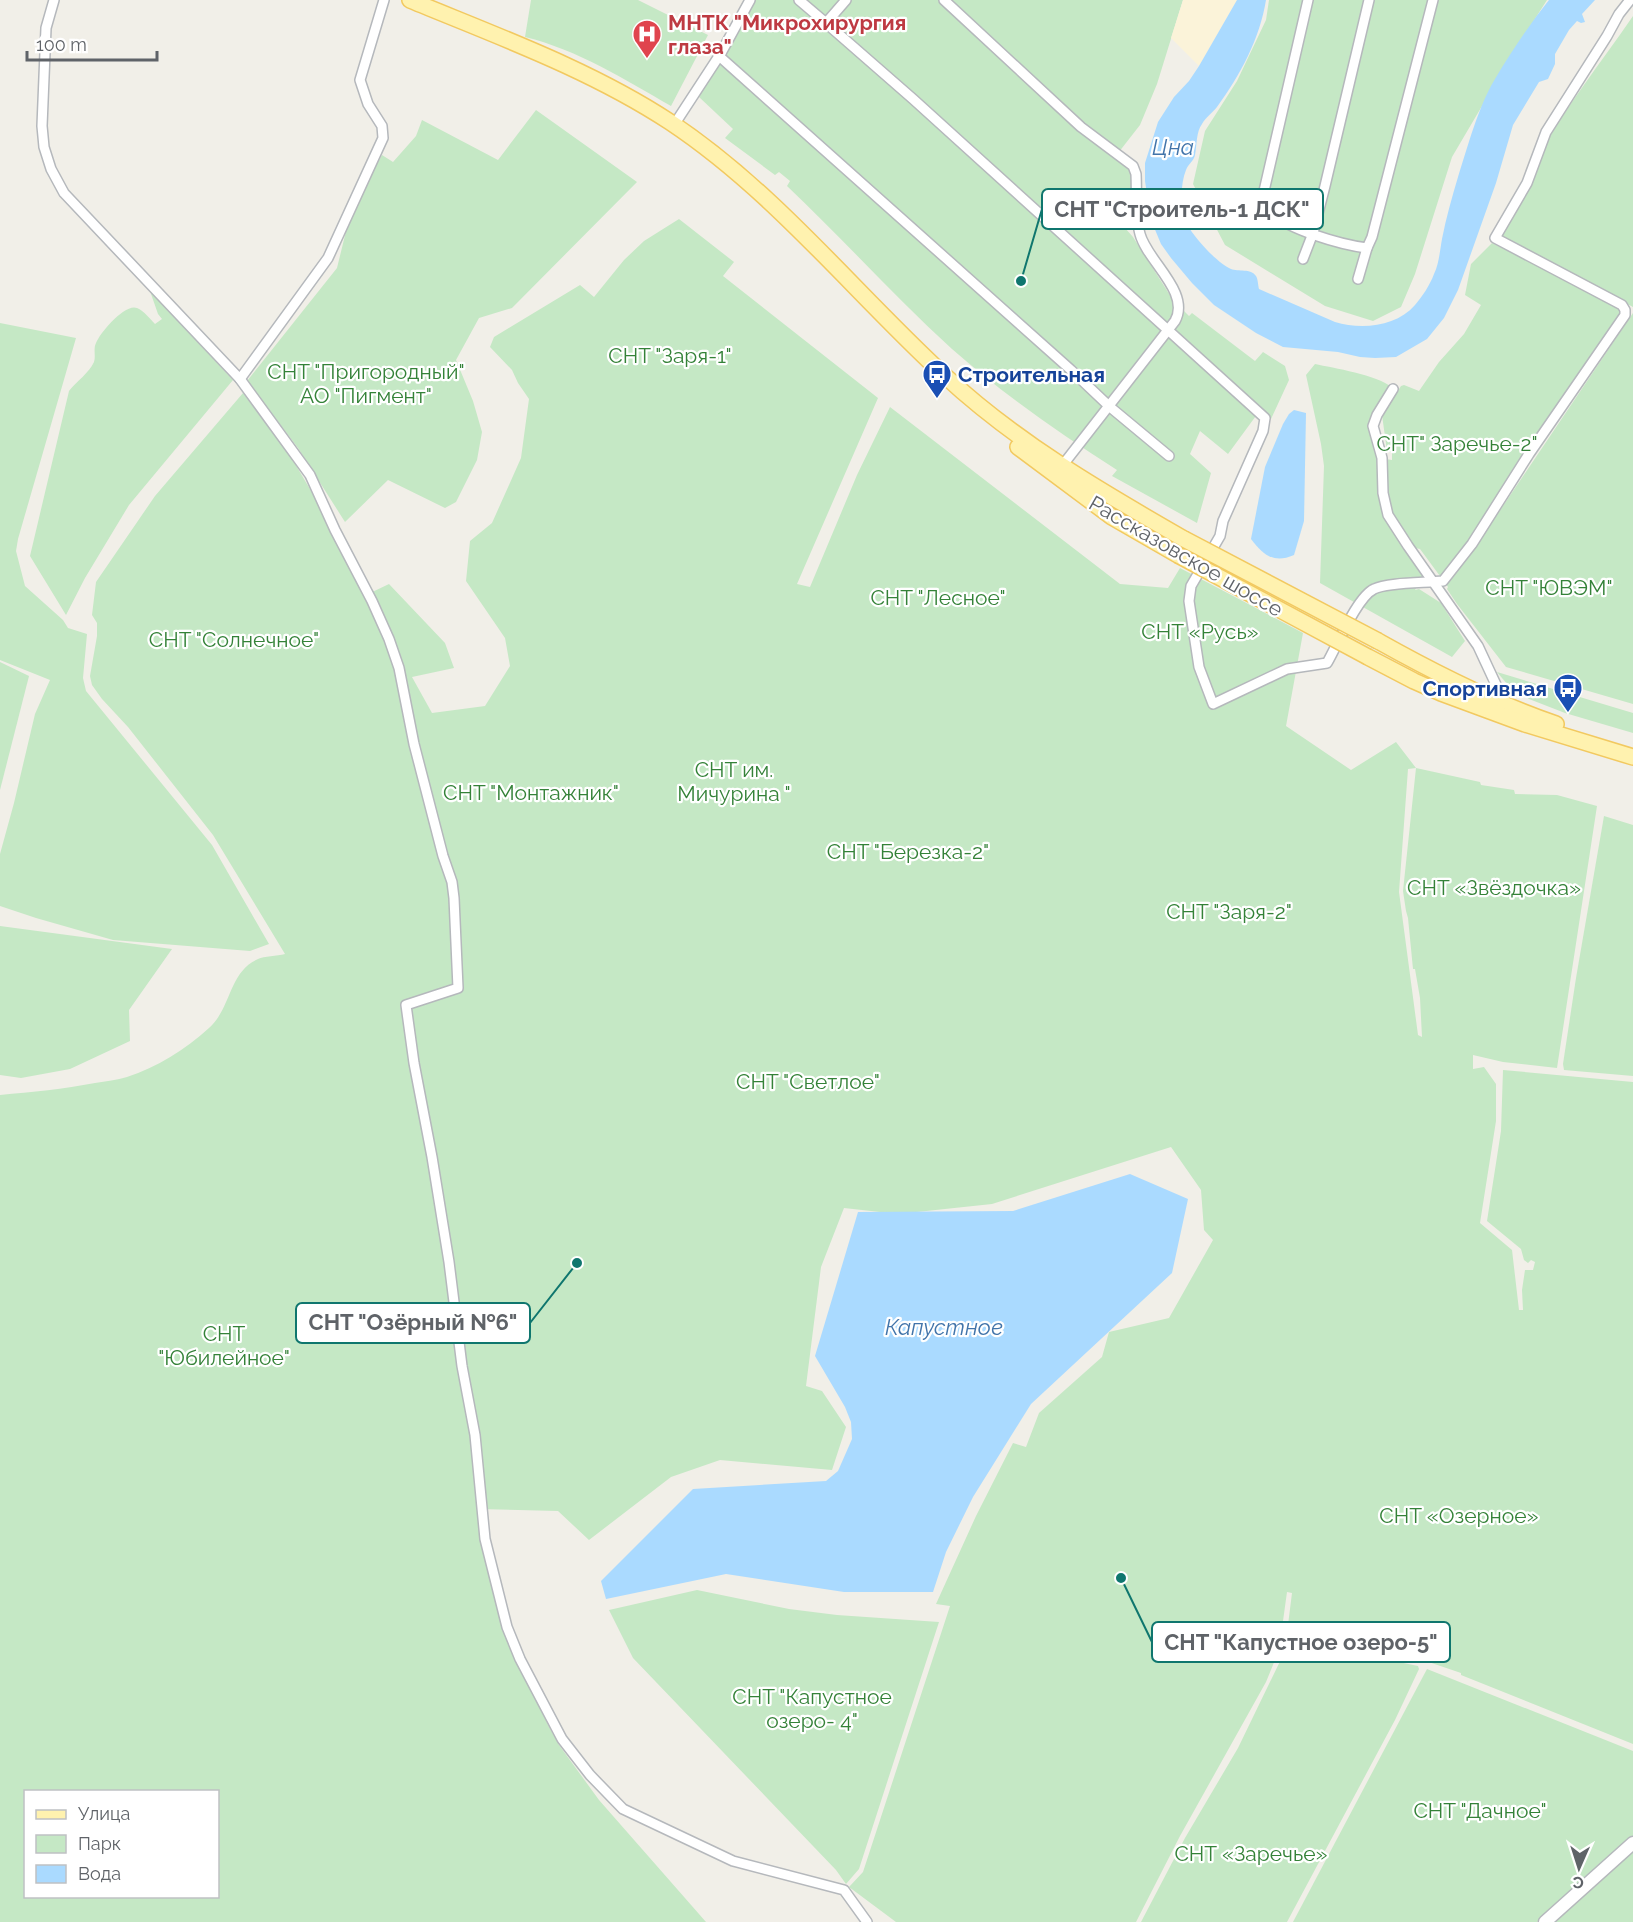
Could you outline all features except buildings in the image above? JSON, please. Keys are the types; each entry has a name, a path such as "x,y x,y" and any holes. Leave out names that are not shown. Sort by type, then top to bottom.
{"main road":[{"name":"Рассказовское шоссе","path":"410,0 434,6 568,68 608,87 674,125 738,175 785,218 945,375 992,416 1062,466 1122,504 1434,672 1502,703 1564,727 1633,748"},
{"name":"Рассказовское шоссе","path":"785,218 862,305 942,385 1074,490 1112,517 1368,657 1441,693 1535,728 1633,757"}],"street":[{"path":"54,0 46,28 42,126 44,147 51,169 64,193 240,379 310,474 335,530 372,601 399,668 414,744 452,882 458,988 406,1005 449,1262 462,1366 475,1435 485,1539 507,1627 520,1659 562,1739 590,1774 623,1809 733,1861 844,1890 867,1922"},
{"path":"240,379 328,258 383,138 382,126 368,104 360,80 384,0"},
{"path":"674,125 719,56 750,0"},
{"path":"799,0 1265,418 1263,431 1222,521 1220,536 1191,586 1190,601 1199,667 1213,704 1287,669 1327,663 1361,599 1374,589 1443,581 1472,544 1529,454 1625,315 1622,305 1495,238 1527,183 1546,132 1630,0"},
{"path":"826,23 846,0"},
{"path":"944,0 1081,127 1127,160 1135,169 1140,235 1169,282 1179,304 1178,316 1110,407 1062,466"},
{"path":"1308,0 1264,191 1265,202 1284,222 1348,245 1367,248"},
{"path":"1303,259 1313,233 1325,186 1369,0"},
{"path":"1358,279 1372,237 1433,0"},
{"path":"719,56 1110,407 1169,456"},
{"path":"1393,389 1374,421 1374,432 1382,458 1383,500 1393,524 1478,646 1502,703"},
{"path":"1545,1922 1633,1843"}],"green space":[{"name":"МНТК \"Микрохирургия глаза\"","path":"531,0 638,0 708,35 671,106 582,57 525,37"},
{"path":"753,0 1183,0 1157,84 1140,125 1115,157 1132,172 1136,224 1130,229 1127,226 1125,228 1173,300 1189,316 1192,313 1255,361 1263,352 1285,366 1289,380 1271,419 1261,409 1228,454 1200,431 1190,454 1211,473 1197,523 1112,476 1117,470 1074,442 971,366 910,309 787,186 790,181 779,172 775,175 725,138 733,129 699,97"},
{"path":"1269,0 1547,0 1452,157 1415,274 1401,307 1373,321 1325,306 1225,245 1193,184 1205,131 1237,81 1266,20"},
{"path":"1633,16 1633,307 1508,241 1503,237 1503,232 1528,175 1549,139 1571,103"},
{"name":"СНТ \"Пригородный\" АО \"Пигмент\"","path":"536,110 637,182 512,308 479,318 456,360 473,401 482,432 477,460 456,502 445,508 388,480 345,522 298,448 247,381 337,268 349,219 361,191 382,155 393,162 416,136 422,120 498,160"},
{"path":"679,219 734,262 723,276 878,398 797,584 810,587 857,475 890,407 1120,584 1168,588 1180,568 1303,633 1286,726 1351,770 1396,742 1416,768 1480,782 1481,785 1514,790 1515,794 1557,795 1597,806 1557,1068 1503,1062 1473,1055 1473,1069 1484,1067 1496,1084 1496,1121 1480,1223 1512,1250 1519,1310 1523,1310 1522,1290 1525,1270 1533,1270 1535,1262 1531,1260 1528,1263 1524,1260 1521,1249 1487,1221 1501,1131 1503,1070 1633,1082 1633,1744 1461,1675 1461,1673 1405,1654 1402,1659 1350,1644 1344,1646 1286,1641 1292,1593 1287,1592 1279,1650 1266,1682 1180,1836 1136,1922 896,1922 849,1887 863,1872 950,1606 936,1604 976,1516 1013,1443 1026,1447 1039,1413 1102,1357 1109,1332 1169,1318 1213,1240 1204,1230 1201,1190 1171,1147 992,1204 898,1214 844,1208 821,1267 806,1386 822,1391 846,1427 832,1470 720,1460 671,1477 589,1540 558,1511 478,1509 508,1639 559,1745 599,1800 706,1922 0,1922 0,1095 60,1089 115,1080 160,1063 190,1044 209,1028 222,1011 241,972 248,965 261,958 285,954 213,835 92,685 90,676 97,636 97,623 92,615 96,582 155,496 243,393 291,457 336,533 364,596 389,584 445,643 454,668 412,677 432,713 485,706 510,666 505,638 466,581 470,541 492,523 521,458 529,399 512,370 490,347 494,337 580,285 594,297 624,260 644,241","holes":["1416,768 1403,891 1413,969 1415,969 1420,998 1422,1037 1418,1035 1399,892 1408,769"]},
{"path":"1492,243 1619,305 1622,313 1470,537 1478,543 1633,313 1633,704 1506,667 1457,604 1447,589 1448,587 1420,549 1415,548 1393,514 1389,502 1380,503 1395,535 1423,577 1415,590 1419,589 1441,603 1465,641 1452,657 1320,583 1324,466 1306,375 1315,364 1376,379 1391,387 1373,414 1368,429 1378,458 1392,460 1392,452 1387,451 1382,415 1401,386 1419,391 1439,362 1464,334 1481,305 1465,295 1471,264"},
{"path":"150,291 233,380 129,505 85,578 66,615 30,556 69,391 92,366 98,338 120,314 137,308 155,324 162,319"},
{"path":"0,323 76,338 18,539 16,551 25,586 63,620 68,628 87,634 83,678 86,691 212,845 269,944 250,951 113,940 0,906 0,854 35,714 50,680 0,660"},
{"path":"0,662 29,676 0,790"},
{"path":"1497,672 1633,713 1633,733 1565,713 1529,699 1512,690"},
{"path":"1604,816 1633,825 1633,1076 1564,1070 1563,1064"},
{"path":"0,926 172,949 129,1010 130,1041 70,1069 21,1078 0,1075"},
{"name":"СНТ \"Капустное озеро- 4\"","path":"697,1590 789,1609 837,1615 939,1622 859,1869 846,1884 836,1870 633,1658 609,1610"},
{"name":"СНТ «Заречье»","path":"1285,1651 1333,1651 1360,1654 1418,1666 1419,1669 1395,1720 1287,1922 1141,1922 1185,1838 1238,1748"},
{"name":"СНТ \"Дачное\"","path":"1427,1669 1633,1751 1633,1836 1537,1922 1293,1922"},
{"path":"1633,1851 1633,1922 1553,1922"}],"sand":[{"path":"1183,0 1237,0 1199,66 1171,38"}],"water":[{"name":"Цна","path":"1237,0 1266,0 1254,42 1241,70 1199,131 1194,157 1187,168 1182,188 1185,219 1198,240 1212,255 1231,269 1254,274 1259,289 1335,322 1367,326 1398,318 1418,302 1428,287 1437,266 1451,200 1478,114 1495,79 1527,29 1549,0 1595,0 1582,14 1585,22 1577,21 1569,30 1555,54 1555,64 1548,79 1539,82 1513,125 1496,183 1458,290 1444,318 1427,339 1396,357 1360,357 1338,352 1283,347 1256,333 1214,305 1192,283 1161,244 1151,220 1145,181 1145,163 1158,122 1174,97 1199,66"},
{"path":"1294,410 1306,413 1304,521 1294,555 1281,559 1260,550 1251,539 1265,467 1283,424"},
{"name":"Капустное","path":"1130,1174 1188,1199 1172,1273 1031,1404 973,1497 946,1552 933,1592 844,1592 726,1574 606,1599 601,1581 693,1489 826,1481 838,1471 852,1439 851,1422 845,1407 815,1356 858,1212 1013,1211"}],"place":[{"name":"МНТК \"Микрохирургия глаза\"","path":"647,60"},
{"name":"СНТ \"Строитель-1 ДСК\"","path":"1021,281"},
{"name":"Строительная","path":"937,400"},
{"name":"Спортивная","path":"1568,714"},
{"name":"СНТ \"Озёрный №6\"","path":"577,1263"},
{"name":"СНТ \"Капустное озеро-5\"","path":"1121,1578"}],"park label":[{"name":"СНТ \"Заря-1\"","path":"670,355"},
{"name":"СНТ\" Заречье-2\"","path":"1457,443"},
{"name":"СНТ \"ЮВЭМ\"","path":"1549,587"},
{"name":"СНТ \"Лесное\"","path":"938,597"},
{"name":"СНТ «Русь»","path":"1200,631"},
{"name":"СНТ \"Солнечное\"","path":"234,639"},
{"name":"СНТ им. Мичурина \"","path":"734,781"},
{"name":"СНТ \"Монтажник\"","path":"531,792"},
{"name":"СНТ \"Березка-2\"","path":"908,851"},
{"name":"СНТ «Звёздочка»","path":"1494,887"},
{"name":"СНТ \"Заря-2\"","path":"1229,911"},
{"name":"СНТ \"Светлое\"","path":"808,1081"},
{"name":"СНТ \"Юбилейное\"","path":"224,1345"},
{"name":"СНТ «Озерное»","path":"1459,1515"}]}
